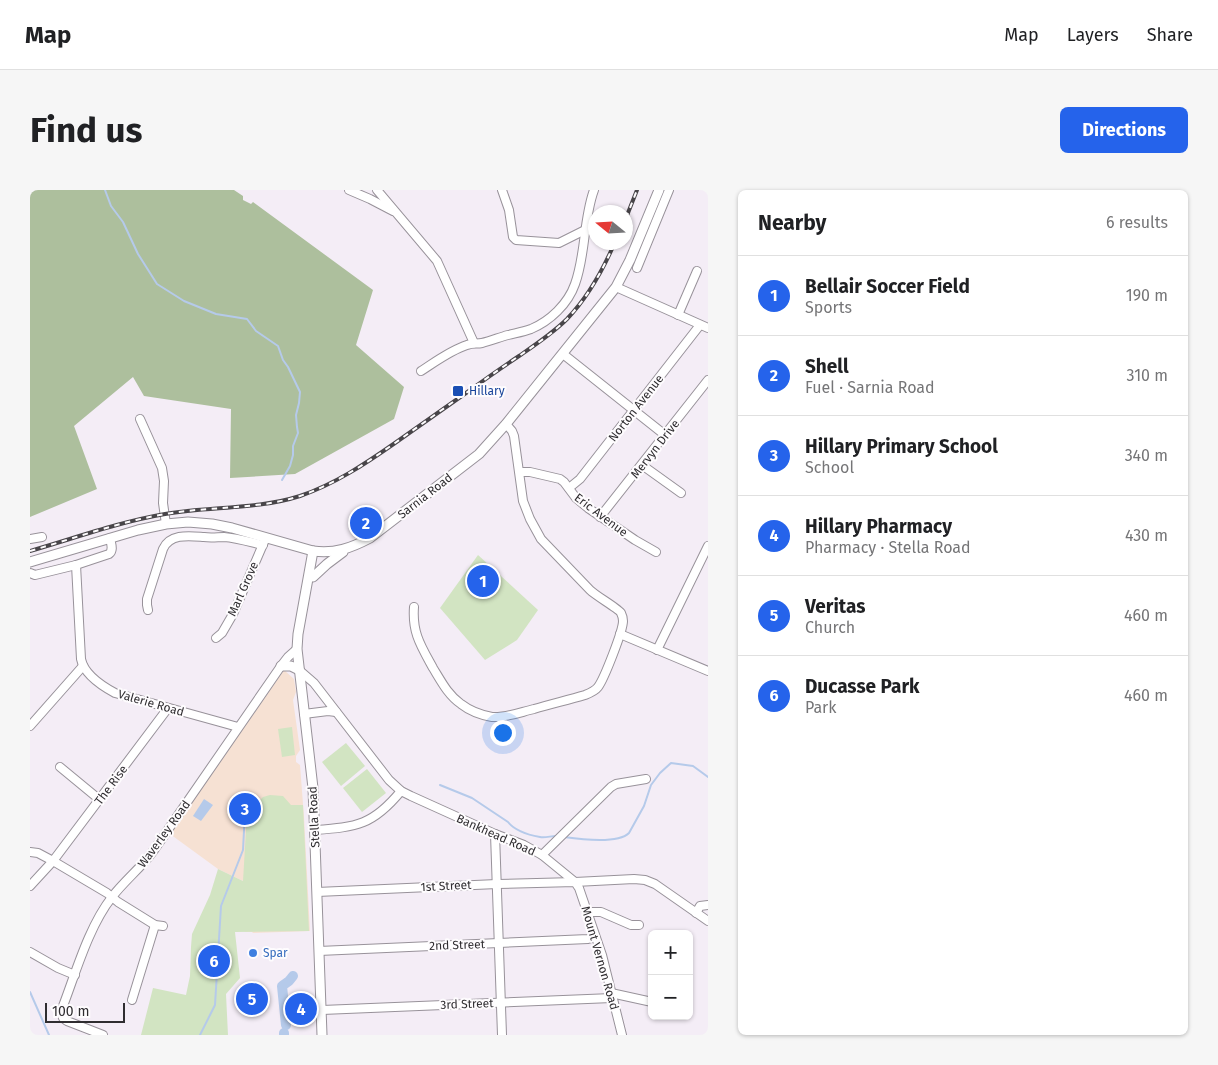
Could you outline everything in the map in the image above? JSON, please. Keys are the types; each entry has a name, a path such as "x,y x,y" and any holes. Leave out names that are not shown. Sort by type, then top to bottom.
{"main road":[{"name":"Sarnia Road","path":"30,562 138,530 166,524 188,522 212,524 264,541 316,552 334,552 350,548 370,538 480,454 506,424 616,287 646,235 659,190"},
{"path":"313,577 350,548"},
{"name":"Stella Road","path":"304,600 313,577 316,552"},
{"name":"Stella Road","path":"316,552 304,600 297,649 313,788 322,1035"},
{"path":"281,666 291,666 299,670"}],"street":[{"path":"349,190 397,213"},
{"path":"377,190 440,266 474,343"},
{"path":"502,190 509,210 513,236 516,240 559,243 585,230"},
{"path":"420,371 464,346 530,329 548,320 557,312 574,287 580,267 585,230 594,190"},
{"path":"637,268 646,235 669,190"},
{"path":"678,315 697,271"},
{"path":"616,287 704,327"},
{"name":"Norton Avenue","path":"569,488 580,479 634,410 704,327"},
{"path":"563,354 665,435"},
{"name":"Mervyn Drive","path":"600,517 708,380"},
{"path":"140,418 162,468 166,524"},
{"path":"414,607 413,625 416,633 424,651 448,691 461,704 482,715 494,717 512,715 585,695 598,687 602,680 620,634 622,614 590,590 536,531 523,502 514,436 512,430 506,424"},
{"path":"642,465 681,493"},
{"name":"Eric Avenue","path":"520,472 554,477 564,482 576,498 600,517 656,552"},
{"path":"30,539 42,536"},
{"path":"148,610 146,606 147,599 160,557 164,546 171,540 185,536 264,541"},
{"path":"30,574 35,575 76,565 110,553 112,549 110,538"},
{"name":"Marl Grove","path":"216,638 224,630 233,614 264,541"},
{"path":"657,650 708,546"},
{"path":"30,726 83,666 81,659 76,565"},
{"path":"620,634 708,671"},
{"name":"Waverley Road","path":"103,1035 67,1021 63,1018 61,1012 94,926 112,897 154,850 281,666 297,649"},
{"name":"Valerie Road","path":"83,666 103,686 115,693 238,727"},
{"name":"Bankhead Road","path":"299,670 314,683 389,780 402,791 427,804 524,845 576,882"},
{"name":"The Rise","path":"30,886 100,800 168,708"},
{"path":"304,714 336,712"},
{"path":"60,767 100,800"},
{"path":"542,856 611,787 616,784 646,779"},
{"path":"315,830 348,827 366,822 385,809 402,791"},
{"path":"495,834 502,1035"},
{"path":"30,852 38,853 159,925 132,1000"},
{"path":"576,882 634,878 645,880 655,884 708,921"},
{"name":"1st Street","path":"317,892 576,882"},
{"name":"Mount Vernon Road","path":"576,882 602,956 622,1035"},
{"path":"696,913 700,906 708,905"},
{"path":"587,912 601,912 631,925 639,925"},
{"name":"2nd Street","path":"319,951 588,939 595,937"},
{"path":"30,952 58,968 75,975"},
{"name":"3rd Street","path":"322,1010 500,1004 612,996 648,1001"}],"shaded area":[{"path":"284,670 294,679 296,692 293,700 300,750 296,756 296,762 300,765 310,931 245,932 243,881 218,869 170,834"}],"green space":[{"path":"30,190 234,190 243,196 243,200 251,204 253,202 373,290 356,345 404,387 394,419 295,474 230,478 231,409 144,396 133,377 74,426 97,489 30,517"},
{"path":"478,555 538,610 517,640 485,660 440,608"},
{"path":"292,727 295,755 282,757 278,729"},
{"path":"346,743 365,766 341,786 322,762"},
{"path":"367,769 386,793 362,812 343,788"},
{"path":"270,795 283,796 291,805 303,805 309,931 235,932 240,978 226,994 228,1035 141,1035 153,988 186,995 190,976 192,934 210,895 218,869 243,881 247,813 263,797"}],"water":[{"path":"204,799 213,805 201,821 193,816"}],"waterway":[{"path":"105,190 111,206 123,222 138,254 157,284 184,301 216,314 247,319 256,331 278,346 283,360 300,392 296,415 298,433 293,446 290,466 282,480"},
{"path":"564,837 607,840 616,839 629,833 644,806 651,785 671,763 693,766 708,777"},
{"path":"440,785 472,798 522,832 542,837 556,836"},
{"path":"200,1035 215,1005 221,906 243,850 245,811"},
{"path":"286,1025 282,986 293,976"},
{"path":"30,992 49,1035"}],"railway":[{"path":"631,205 637,190"},
{"path":"30,551 148,517 267,504 300,496 338,479 384,451 556,329 575,311 600,273 611,250"}],"place":[{"name":"Hillary","path":"458,391"},
{"name":"Shell","path":"366,523"},
{"name":"Bellair Soccer Field","path":"483,581"},
{"name":"Hillary Primary School","path":"245,809"},
{"name":"Spar","path":"253,953"},
{"name":"Ducasse Park","path":"214,961"},
{"name":"Veritas","path":"252,999"},
{"name":"Hillary Pharmacy","path":"301,1009"}]}
